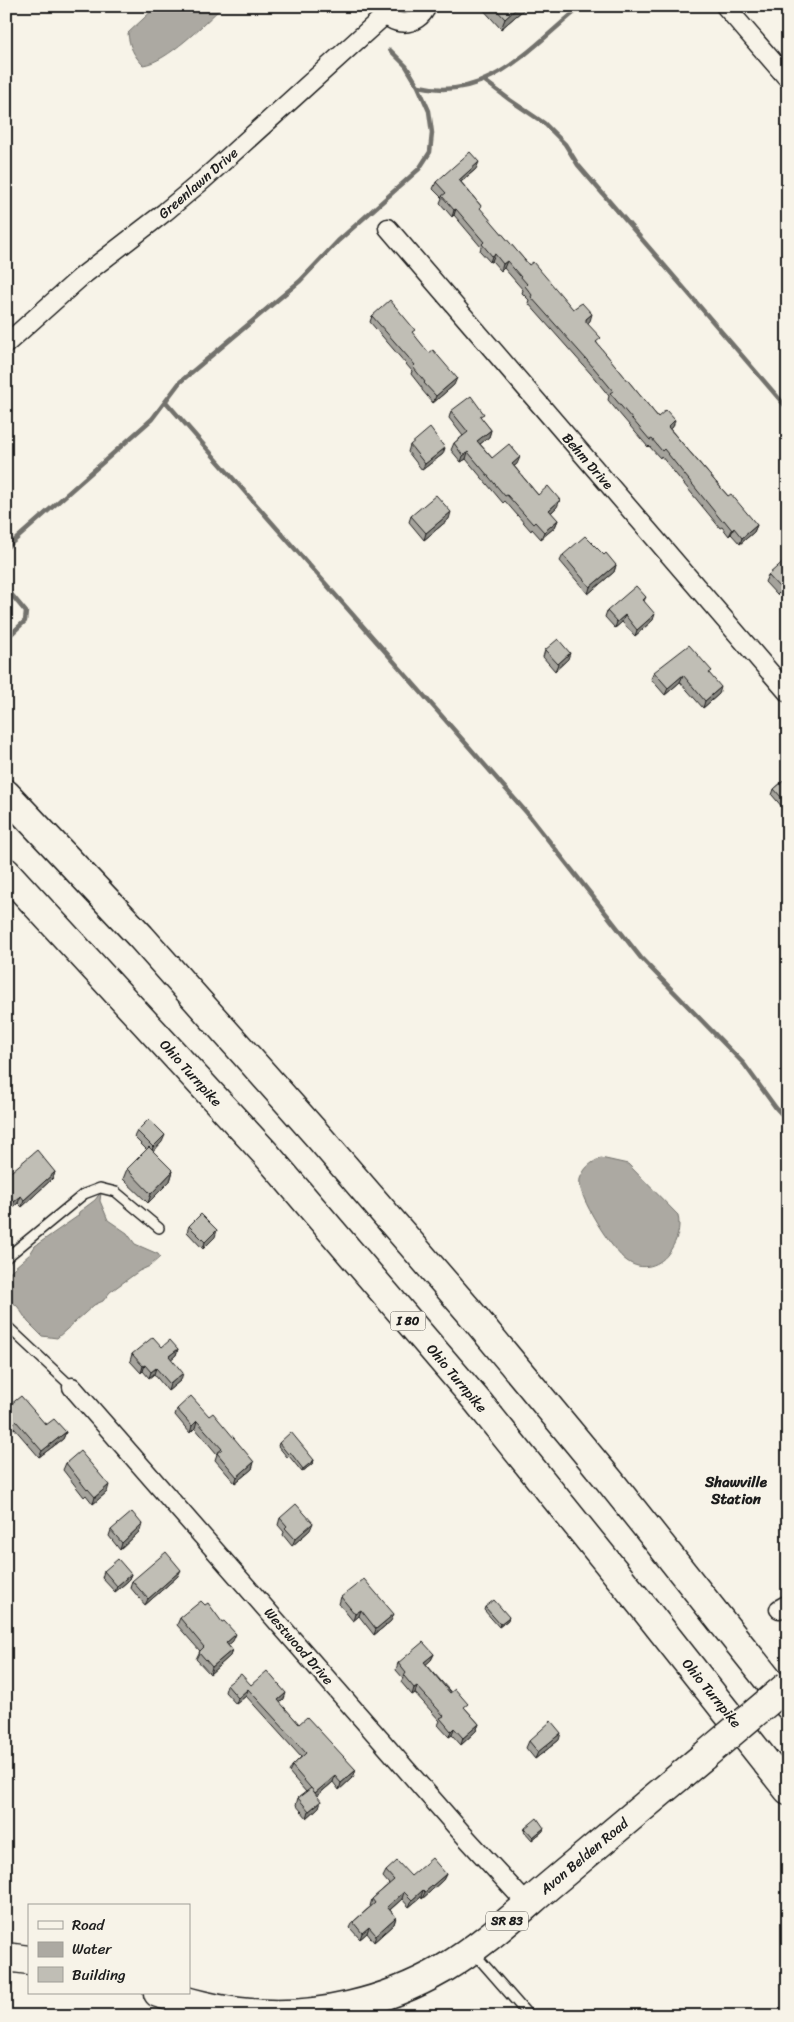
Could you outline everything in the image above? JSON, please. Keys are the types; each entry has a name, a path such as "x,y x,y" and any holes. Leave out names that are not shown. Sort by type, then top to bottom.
{"main road":[{"path":"6,794 154,951 318,1136 463,1304 602,1472 788,1705"},
{"name":"Ohio Turnpike","path":"6,872 265,1153 478,1402 788,1790"},
{"name":"Avon Belden Road","path":"162,1994 227,2010 273,2015 327,2010 364,2002 425,1978 471,1950 788,1685"},
{"path":"6,1958 28,1960"}],"street":[{"name":"Greenlawn Drive","path":"6,344 81,277 166,212 203,180 382,11 395,22 410,22 423,14 427,6"},
{"path":"725,6 788,79"},
{"name":"Behm Drive","path":"388,228 788,693"},
{"name":"Westwood Drive","path":"72,1387 448,1817 527,1904"}],"lane":[{"path":"6,1258 84,1194 100,1188 116,1192 159,1228"},
{"path":"6,1325 72,1387"},
{"path":"471,1950 530,2016"}],"water":[{"path":"157,6 223,6 174,50 153,62 143,65 132,50 128,33"},
{"path":"601,1158 628,1164 678,1215 679,1230 675,1243 666,1256 656,1264 645,1267 627,1261 613,1247 589,1210 580,1187 580,1179 588,1166"},
{"path":"101,1192 100,1201 108,1220 127,1233 135,1244 158,1254 160,1257 150,1266 139,1271 110,1292 103,1301 94,1305 57,1338 42,1336 28,1322 18,1307 6,1296 6,1275 30,1254 35,1246 78,1216 79,1212 95,1200"}],"building":[{"path":"493,6 519,6 505,19"},
{"path":"470,152 479,162 459,180 481,206 480,208 529,265 533,262 573,309 582,303 592,314 586,319 586,322 601,338 596,342 658,417 666,410 675,420 668,427 728,496 731,494 757,525 742,538 734,528 732,530 724,520 722,521 664,449 662,451 652,439 650,440 621,406 610,393 613,391 531,297 532,295 525,286 527,284 507,261 503,264 495,254 492,256 482,244 484,242 456,209 454,210 442,196 446,193 436,182"},
{"path":"390,300 415,330 412,332 429,353 433,350 457,378 436,396 413,367 415,365 372,316"},
{"path":"471,396 484,414 480,416 491,430 477,441 492,458 509,444 520,457 512,464 538,495 548,486 560,500 549,510 558,520 544,532 535,522 533,524 507,495 505,496 468,452 463,456 454,443 468,432 451,411"},
{"path":"430,428 445,448 425,464 410,445"},
{"path":"436,495 451,512 426,533 411,516"},
{"path":"585,536 604,555 606,553 616,565 590,587 563,555"},
{"path":"788,559 788,594 768,575"},
{"path":"636,586 646,597 643,600 655,614 637,630 625,615 617,622 607,611"},
{"path":"558,639 570,653 558,664 545,650"},
{"path":"689,645 712,671 709,673 721,687 705,701 683,675 668,688 654,672"},
{"path":"788,777 788,805 774,789"},
{"path":"149,1119 165,1135 153,1147 137,1131"},
{"path":"149,1147 173,1171 151,1194 127,1169"},
{"path":"37,1150 55,1172 24,1200 21,1196 14,1202 6,1192 6,1176"},
{"path":"201,1214 217,1230 205,1242 189,1226"},
{"path":"153,1337 162,1347 170,1340 178,1349 169,1356 183,1373 170,1384 156,1368 151,1372 132,1354"},
{"path":"21,1396 46,1425 54,1419 66,1432 42,1451 16,1421 14,1423 6,1413 6,1408"},
{"path":"191,1396 209,1416 213,1413 254,1462 237,1477 217,1453 222,1449 197,1421 192,1426 177,1409"},
{"path":"291,1432 314,1460 303,1469 290,1452 288,1454 279,1443"},
{"path":"80,1451 109,1485 95,1497 87,1490 66,1463"},
{"path":"296,1504 313,1523 295,1539 285,1528 287,1526 280,1518"},
{"path":"132,1512 142,1524 122,1543 111,1530"},
{"path":"166,1552 181,1570 148,1599 132,1581"},
{"path":"118,1559 131,1574 117,1586 104,1571"},
{"path":"364,1579 394,1614 376,1629 361,1610 355,1614 341,1597"},
{"path":"494,1600 509,1617 500,1624 485,1607"},
{"path":"201,1601 205,1605 208,1603 222,1622 224,1621 236,1634 226,1643 232,1650 212,1667 199,1652 204,1647 180,1618"},
{"path":"423,1642 434,1654 424,1662 450,1693 455,1689 468,1704 464,1707 479,1724 463,1738 454,1728 451,1731 440,1718 444,1716 417,1686 414,1688 404,1676 406,1673 398,1663"},
{"path":"267,1671 286,1693 278,1700 299,1724 307,1717 356,1770 341,1783 335,1776 315,1793 292,1766 306,1753 248,1689 238,1698 227,1685 241,1674 251,1685"},
{"path":"551,1721 561,1733 538,1752 529,1741"},
{"path":"311,1788 321,1801 309,1811 298,1798"},
{"path":"537,1818 544,1828 533,1837 525,1828"},
{"path":"432,1858 446,1874 425,1892 423,1890 412,1900 404,1892 387,1907 396,1917 376,1935 369,1927 362,1933 353,1922 375,1903 372,1899 394,1880 386,1871 397,1861 411,1876"}],"waterway":[{"path":"419,86 444,89 467,86 488,78 508,67 582,6"},
{"path":"6,548 152,419 180,382 300,281 338,241 419,169 430,152 432,133 429,111 418,86 406,66 390,50"},
{"path":"485,81 544,123 565,144 578,165 788,409"},
{"path":"166,402 527,813 641,958 744,1064 776,1108 788,1121"},
{"path":"6,588 26,612 25,621 6,639"}],"district":[{"name":"Shawville Station","path":"736,1490"}]}
